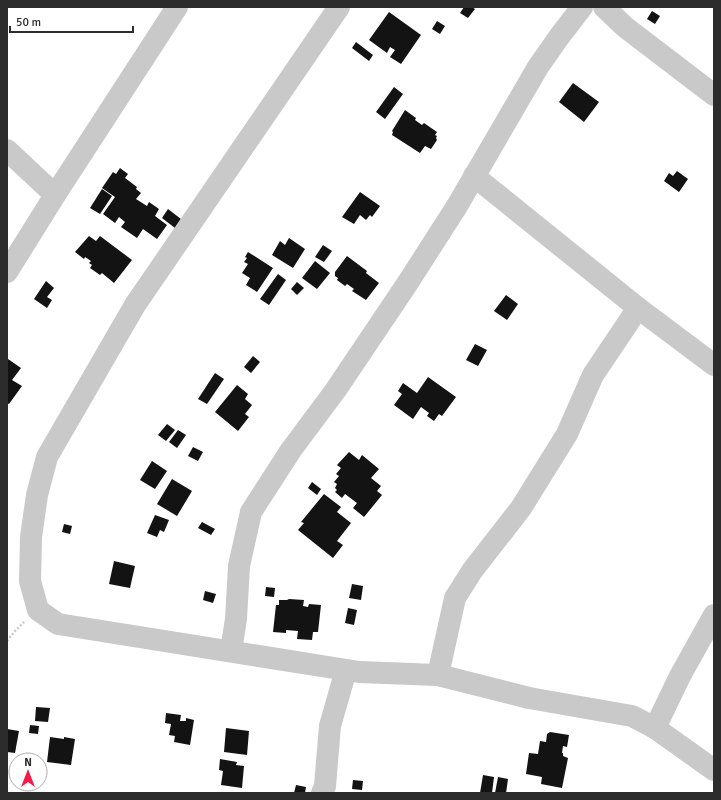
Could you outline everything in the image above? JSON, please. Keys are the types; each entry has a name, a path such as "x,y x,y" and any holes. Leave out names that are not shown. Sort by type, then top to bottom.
{"street":[{"path":"7,272 55,195 178,7"},
{"path":"339,7 135,305 47,457 37,495 32,537 30,581 38,610 58,624 359,672 438,675 529,698 632,716 656,728 714,770"},
{"path":"231,651 236,619 239,566 251,512 291,450 334,391 406,284 457,206 538,68 582,7"},
{"path":"604,7 625,27 714,95"},
{"path":"7,150 55,195"},
{"path":"474,176 638,308 714,366"},
{"path":"438,675 454,598 472,571 521,508 567,434 593,375 638,308"},
{"path":"656,728 680,676 714,615"},
{"path":"322,793 325,786 330,726 346,670"}],"path":[{"path":"7,641 15,631 38,610"}],"building":[{"path":"464,7 472,7 475,9 468,18 460,13"},
{"path":"652,11 660,16 655,24 647,19"},
{"path":"389,12 421,35 401,64 390,57 395,50 390,47 387,53 369,40"},
{"path":"437,21 445,26 440,34 432,29"},
{"path":"356,42 373,55 369,61 352,48"},
{"path":"573,83 599,102 584,122 559,102"},
{"path":"394,87 403,94 385,119 376,112"},
{"path":"405,110 416,118 415,120 422,125 424,123 437,132 435,135 437,136 437,140 431,149 425,146 420,153 392,135 392,131"},
{"path":"120,168 128,174 125,178 137,187 136,189 141,193 136,199 147,206 149,202 159,209 155,216 167,225 157,239 143,229 137,238 121,227 125,222 119,217 115,223 103,214 115,197 102,188 113,172 116,174"},
{"path":"677,171 688,179 679,192 664,181 669,173 673,176"},
{"path":"102,189 112,196 100,214 90,208"},
{"path":"360,192 380,206 372,217 370,215 366,220 360,215 354,224 342,217"},
{"path":"168,209 181,219 175,228 162,218"},
{"path":"89,236 96,241 100,236 132,260 114,283 102,273 100,275 90,268 92,265 89,263 91,261 85,257 84,259 75,252"},
{"path":"289,238 305,249 293,268 272,255 280,241 285,245"},
{"path":"323,245 332,251 324,262 315,257"},
{"path":"248,252 273,268 257,292 246,285 250,278 242,273 248,264 244,262 247,258 245,257"},
{"path":"347,256 367,271 366,273 379,283 366,300 352,291 354,289 347,284 345,286 337,280 338,278 335,276 335,272"},
{"path":"315,261 330,273 317,289 302,278"},
{"path":"278,274 286,280 269,305 260,299"},
{"path":"46,281 54,288 47,297 52,300 47,308 34,299"},
{"path":"297,282 304,288 297,295 291,289"},
{"path":"506,295 518,304 507,320 494,311"},
{"path":"475,344 487,350 478,366 466,360"},
{"path":"253,356 260,362 251,373 244,367"},
{"path":"8,359 21,368 12,380 22,386 9,404 7,403"},
{"path":"215,373 224,379 207,404 198,399"},
{"path":"428,377 456,397 442,416 439,414 434,421 427,416 429,413 421,407 413,419 394,405 402,394 398,391 403,383 417,393"},
{"path":"237,385 248,394 245,399 252,405 245,414 249,417 238,431 215,412"},
{"path":"167,424 175,430 166,441 158,435"},
{"path":"178,430 186,435 177,448 169,442"},
{"path":"193,447 203,452 198,461 188,456"},
{"path":"349,452 359,460 362,455 379,469 371,478 381,486 377,491 382,495 364,517 353,508 357,503 345,494 342,498 335,492 337,490 335,488 337,484 334,482 339,476 336,474 341,468 337,465"},
{"path":"152,461 167,471 155,489 140,480"},
{"path":"172,479 192,491 177,516 157,504"},
{"path":"312,482 321,489 317,495 308,488"},
{"path":"324,494 341,507 337,512 351,523 337,541 343,545 333,558 298,530 304,523 301,522"},
{"path":"155,515 169,520 164,532 160,530 157,537 147,533"},
{"path":"202,522 215,529 211,535 198,528"},
{"path":"64,524 72,526 70,534 62,532"},
{"path":"114,561 135,566 130,588 109,584"},
{"path":"352,584 363,586 361,600 349,598"},
{"path":"266,587 275,588 274,597 265,596"},
{"path":"205,591 216,594 213,603 203,600"},
{"path":"279,600 304,600 303,606 308,607 309,604 321,605 318,632 313,632 312,640 297,639 298,631 286,630 286,633 273,632 276,605 279,605"},
{"path":"348,608 357,610 354,625 345,623"},
{"path":"36,707 50,708 48,722 35,721"},
{"path":"166,713 181,715 180,721 186,721 186,718 194,720 190,745 174,742 175,736 169,735 171,724 165,723"},
{"path":"30,725 39,726 38,734 29,733"},
{"path":"226,728 249,731 247,755 224,752"},
{"path":"7,729 19,731 15,752 7,752"},
{"path":"550,732 569,735 567,747 563,746 562,753 563,756 568,758 562,788 541,784 542,777 526,774 529,753 538,754 540,741 546,742 547,734"},
{"path":"50,737 75,739 71,765 48,762"},
{"path":"220,759 237,762 236,765 244,766 242,788 221,785 223,771 219,770"},
{"path":"483,775 494,777 492,793 480,793"},
{"path":"498,777 508,779 506,793 495,793"},
{"path":"353,780 363,781 362,790 352,789"},
{"path":"296,785 306,787 305,793 294,793"}]}
